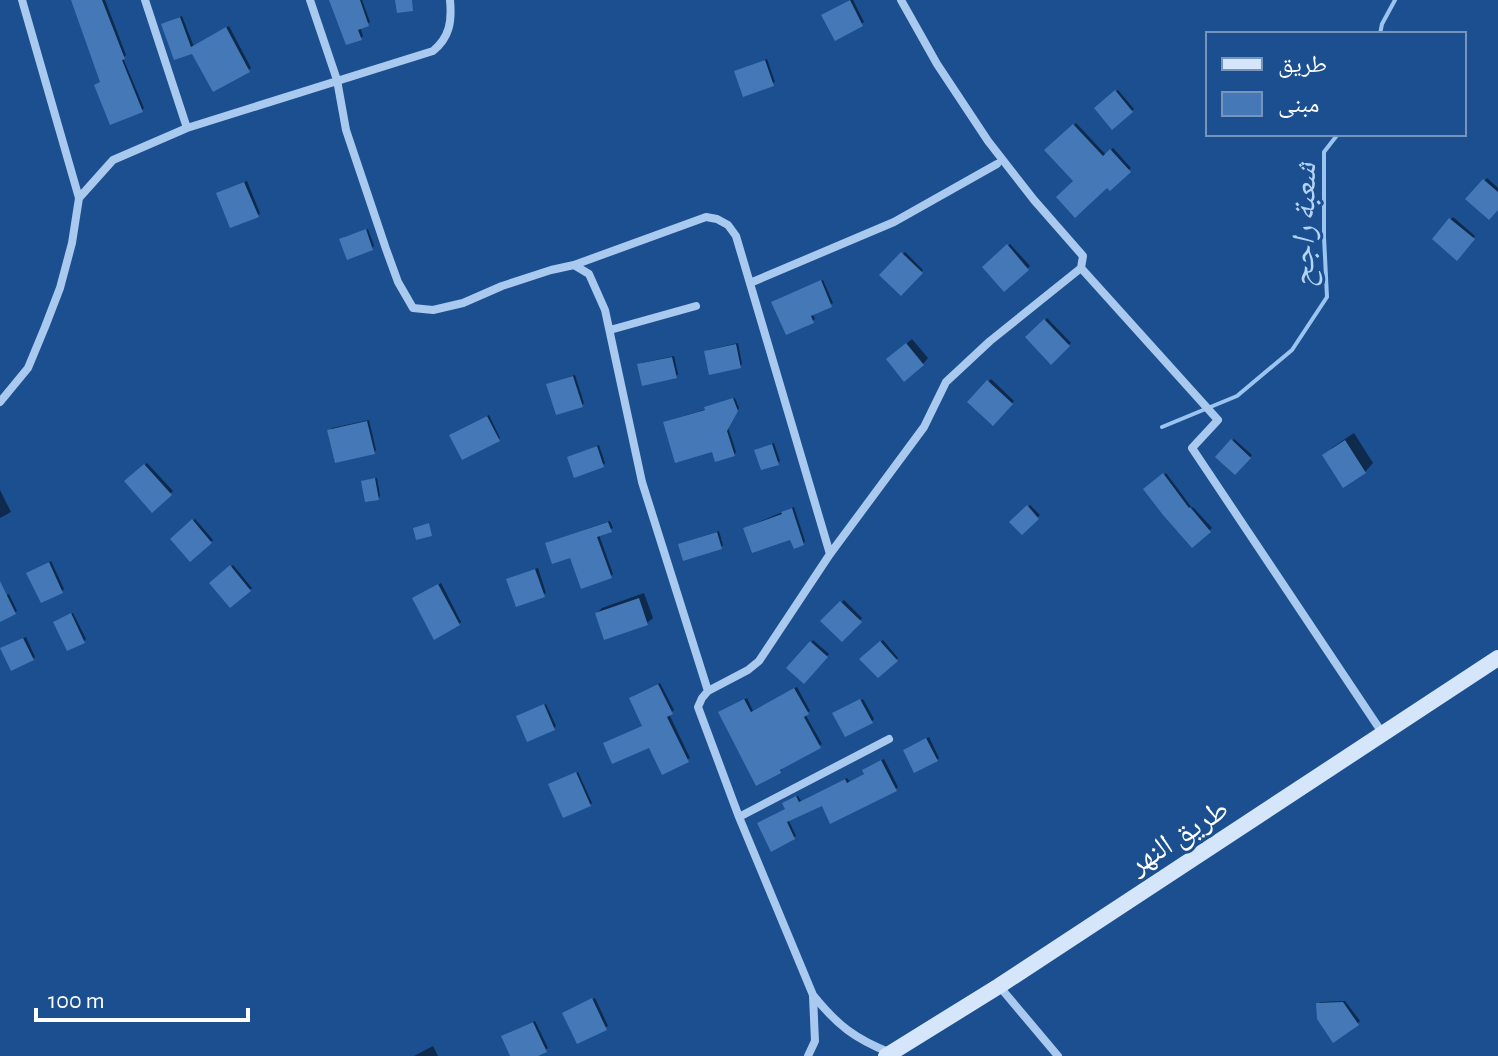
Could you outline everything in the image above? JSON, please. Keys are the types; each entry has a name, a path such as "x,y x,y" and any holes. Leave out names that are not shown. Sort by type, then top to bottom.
{"main road":[{"name":"طريق النهر","path":"889,1054 999,986 1498,658"}],"street":[{"path":"0,402 28,368 45,327 68,258 79,198 22,0"},
{"path":"145,0 187,128"},
{"path":"310,0 337,80 346,130 398,282 413,308 433,310 463,303 502,286 574,265 706,217 728,225 736,236 830,554"},
{"path":"79,198 113,160 187,128 433,51 449,31 452,16 450,0"},
{"path":"889,1054 848,1031 830,1016 813,995 739,817 698,707 708,691 759,661 830,554 924,427 946,382 990,341 1081,268 1083,256 988,141 937,64 901,0"},
{"path":"750,283 894,222 997,164"},
{"path":"574,265 589,274 605,310 642,482 708,691"},
{"path":"1081,268 1218,420 1192,448 1383,735"},
{"path":"610,330 696,306"},
{"path":"739,817 889,739"},
{"path":"999,986 1058,1056"},
{"path":"808,1056 815,1041 813,995"}],"building":[{"path":"71,0 102,0 143,112 110,125 94,85 100,82"},
{"path":"329,0 360,0 369,26 358,30 362,40 346,45"},
{"path":"395,0 412,0 413,11 397,13"},
{"path":"850,0 863,26 835,41 821,15"},
{"path":"180,17 191,47 226,27 250,72 213,92 192,54 174,60 161,24"},
{"path":"765,60 774,86 743,97 734,71"},
{"path":"1115,90 1133,112 1112,130 1094,108"},
{"path":"1073,124 1103,156 1110,149 1131,172 1110,191 1107,188 1075,218 1056,197 1073,181 1044,150"},
{"path":"1483,179 1498,192 1498,210 1489,220 1465,199"},
{"path":"244,182 259,217 230,228 216,193"},
{"path":"1449,218 1475,239 1457,261 1432,239"},
{"path":"366,229 373,250 347,260 339,239"},
{"path":"1007,244 1029,270 1004,292 982,267"},
{"path":"901,252 923,273 901,296 879,275"},
{"path":"821,280 832,307 811,316 814,323 786,335 771,302"},
{"path":"1044,319 1070,346 1051,365 1025,337"},
{"path":"906,343 924,365 904,382 886,359"},
{"path":"736,344 741,368 709,375 704,351"},
{"path":"672,357 677,378 642,386 637,364"},
{"path":"573,376 583,407 556,415 546,384"},
{"path":"987,380 1013,404 993,426 967,402"},
{"path":"733,398 738,411 727,431 735,456 715,462 712,452 675,463 663,422"},
{"path":"487,416 500,441 462,460 449,435"},
{"path":"367,421 375,454 335,463 327,430"},
{"path":"1231,439 1251,458 1235,475 1215,457"},
{"path":"1345,440 1366,473 1343,488 1322,455"},
{"path":"772,444 779,465 761,470 754,450"},
{"path":"597,446 604,467 574,478 567,457"},
{"path":"144,464 172,495 152,513 124,481"},
{"path":"1163,473 1211,532 1192,548 1143,489"},
{"path":"375,478 379,500 365,502 361,481"},
{"path":"1027,505 1039,519 1022,535 1009,522"},
{"path":"792,508 804,545 794,549 790,540 752,553 743,528"},
{"path":"192,519 212,543 190,562 170,539"},
{"path":"608,522 612,532 597,537 612,578 581,589 570,558 552,564 545,543"},
{"path":"429,523 432,536 416,540 413,528"},
{"path":"717,532 722,549 683,561 678,544"},
{"path":"49,562 63,593 41,603 26,573"},
{"path":"230,565 251,591 230,608 209,583"},
{"path":"535,569 545,597 516,607 506,579"},
{"path":"0,581 16,614 0,622"},
{"path":"438,584 460,625 434,640 412,598"},
{"path":"639,598 648,625 604,640 595,613"},
{"path":"840,601 862,622 842,642 820,621"},
{"path":"71,613 85,643 67,651 53,622"},
{"path":"23,638 34,660 11,671 0,648"},
{"path":"810,641 828,657 804,684 786,668"},
{"path":"880,641 898,661 878,678 859,659"},
{"path":"658,684 673,714 667,717 689,762 662,775 649,748 612,764 603,743 642,726 629,698"},
{"path":"794,688 809,714 804,717 821,748 756,786 718,712 744,699 751,712"},
{"path":"860,699 873,723 845,737 832,713"},
{"path":"544,704 555,730 527,742 516,716"},
{"path":"926,738 938,761 914,773 903,750"},
{"path":"881,760 897,791 830,824 822,806 787,822 795,839 771,852 757,823 785,809 782,803 796,796 799,802 845,779 847,783"},
{"path":"576,772 591,806 563,818 548,784"},
{"path":"592,998 607,1030 577,1044 562,1013"},
{"path":"1343,1002 1359,1025 1333,1043 1317,1019 1316,1003"},
{"path":"533,1022 547,1052 538,1056 510,1056 501,1036"}],"waterway":[{"name":"شعبة راجح","path":"1380,32 1395,0"},
{"name":"شعبة راجح","path":"1162,427 1237,396 1292,350 1327,297 1324,152 1336,136"}]}
